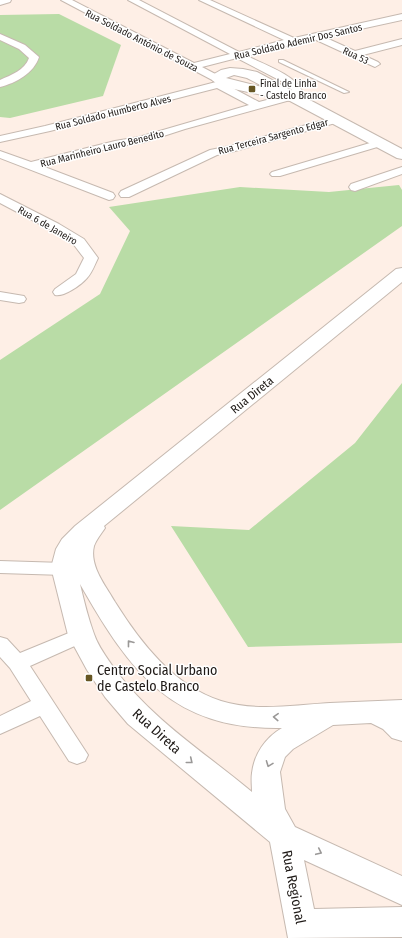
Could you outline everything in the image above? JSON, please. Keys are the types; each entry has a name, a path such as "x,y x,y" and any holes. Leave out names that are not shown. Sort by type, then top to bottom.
{"street":[{"path":"0,2 7,0"},
{"name":"Rua Soldado Antônio de Souza","path":"65,0 194,66 258,106"},
{"path":"132,0 291,83 297,92 290,97"},
{"path":"203,0 293,41"},
{"name":"Rua Soldado Ademir Dos Santos","path":"194,66 293,41 402,17"},
{"name":"Rua 53","path":"315,36 375,64"},
{"path":"0,37 22,47 34,58 29,68 0,84"},
{"path":"355,54 402,42"},
{"path":"221,83 290,97 402,155"},
{"name":"Rua Soldado Humberto Alves","path":"0,139 46,129 221,83"},
{"name":"Rua Marinheiro Lauro Benedito","path":"30,166 115,144 142,140 290,97"},
{"name":"Rua Terceira Sargento Edgar","path":"125,194 214,152 231,149 335,120"},
{"path":"276,174 380,143"},
{"path":"0,154 109,196"},
{"path":"355,187 402,170"},
{"name":"Rua 6 de Janeiro","path":"0,198 55,227 79,242 86,250 91,258 82,276 60,292"},
{"name":"Rua Direta","path":"402,273 83,531 72,542 65,553 66,580 81,635 99,669 138,716 173,747 239,798 284,836 402,891"},
{"path":"0,296 18,299"},
{"name":"Rua Direta","path":"102,517 86,538 82,548 82,560 95,589 116,625 149,667 177,691 204,705 232,714 287,718 329,714 402,711"},
{"path":"0,567 66,580 95,589"},
{"path":"17,663 81,635"},
{"path":"0,644 17,663 77,755"},
{"path":"0,726 44,704"},
{"path":"371,712 387,718 397,724 402,730"},
{"name":"Rua Regional","path":"303,931 284,836 270,810 267,793 266,772 273,752 283,741 329,714"},
{"path":"303,931 402,923"},
{"path":"387,938 402,923"}],"lane":[{"path":"281,61 346,92"}],"green space":[{"path":"59,14 121,45 103,96 10,118 0,117 0,15"},
{"path":"399,185 402,190 402,226 0,510 0,360 100,294 130,231 109,207 240,187 329,192"},
{"path":"402,383 402,643 248,647 171,526 249,530 355,443"}],"place":[{"name":"Final de Linha - Castelo Branco","path":"252,89"},
{"name":"Centro Social Urbano de Castelo Branco","path":"89,678"}]}
